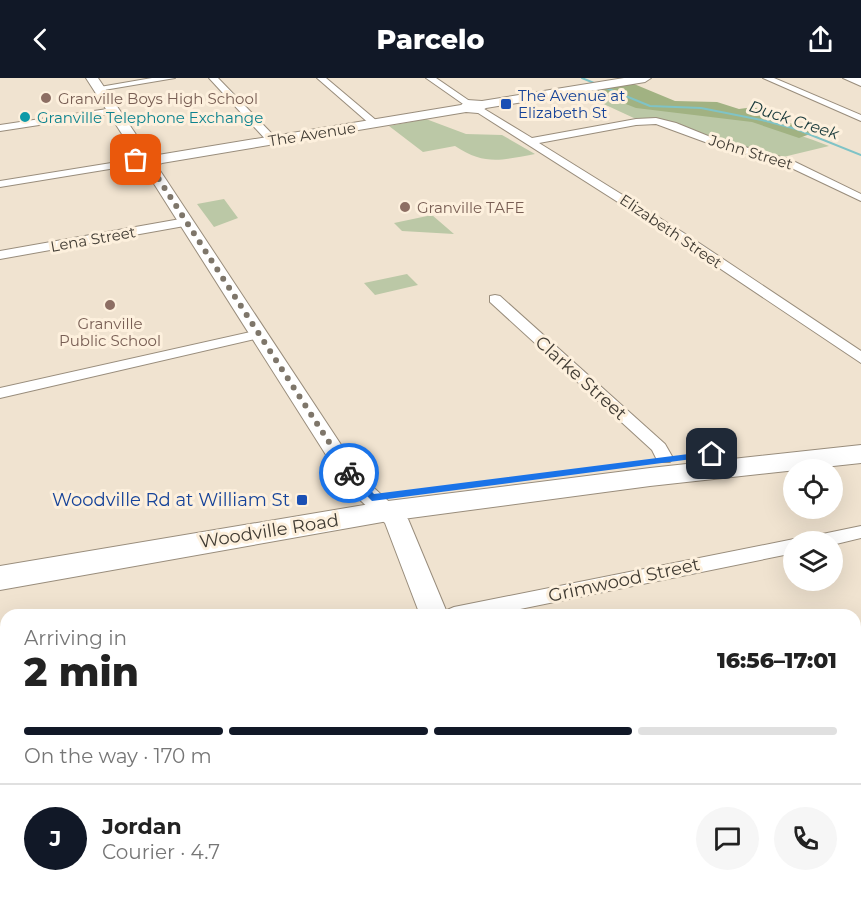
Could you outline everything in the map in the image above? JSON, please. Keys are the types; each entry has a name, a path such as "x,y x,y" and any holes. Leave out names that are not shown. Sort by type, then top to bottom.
{"main road":[{"name":"Woodville Road","path":"0,562 664,458 861,439"},
{"name":"Woodville Road","path":"0,578 380,504 861,454"}],"street":[{"path":"95,83 171,78"},
{"path":"213,78 272,140"},
{"path":"321,78 374,123"},
{"name":"Elizabeth Street","path":"430,78 674,231 861,358"},
{"name":"The Avenue","path":"0,184 145,157 272,140 611,84 626,79 645,78"},
{"path":"767,78 861,118"},
{"path":"849,78 861,82"},
{"path":"95,83 356,483 396,519 432,609"},
{"path":"0,128 114,111"},
{"name":"John Street","path":"529,142 647,120 673,125 710,140 787,162 861,198"},
{"name":"Lena Street","path":"0,255 186,222"},
{"name":"Clarke Street","path":"495,299 659,448 664,458"},
{"path":"0,393 259,334"},
{"path":"843,536 861,532"},
{"name":"Grimwood Street","path":"484,609 783,548"}],"green space":[{"path":"634,84 675,101 717,102 739,109 754,107 813,133 799,138 752,122 636,108 590,90"},
{"path":"603,90 746,119 829,146 779,158 709,139 654,120 636,119 582,94"},
{"path":"426,119 466,134 502,135 535,154 494,160 476,157 455,146 423,152 389,126"},
{"path":"224,199 238,218 214,227 197,204"},
{"path":"432,215 454,234 402,231 394,223"},
{"path":"407,274 418,285 375,295 364,283"}],"waterway":[{"name":"Duck Creek","path":"582,78 650,106 701,108 766,121 796,129 861,155"}],"way so far":[{"path":"136,160 140,164 149,164 349,473"}],"place":[{"name":"Granville Boys High School","path":"46,98"},
{"name":"The Avenue at Elizabeth St","path":"506,104"},
{"name":"Granville Telephone Exchange","path":"25,117"},
{"name":"Granville TAFE","path":"405,207"},
{"name":"Granville Public School","path":"110,305"},
{"name":"Woodville Rd at William St","path":"302,500"}],"route":[{"path":"349,473 356,483 372,497 664,458 712,454"}]}
